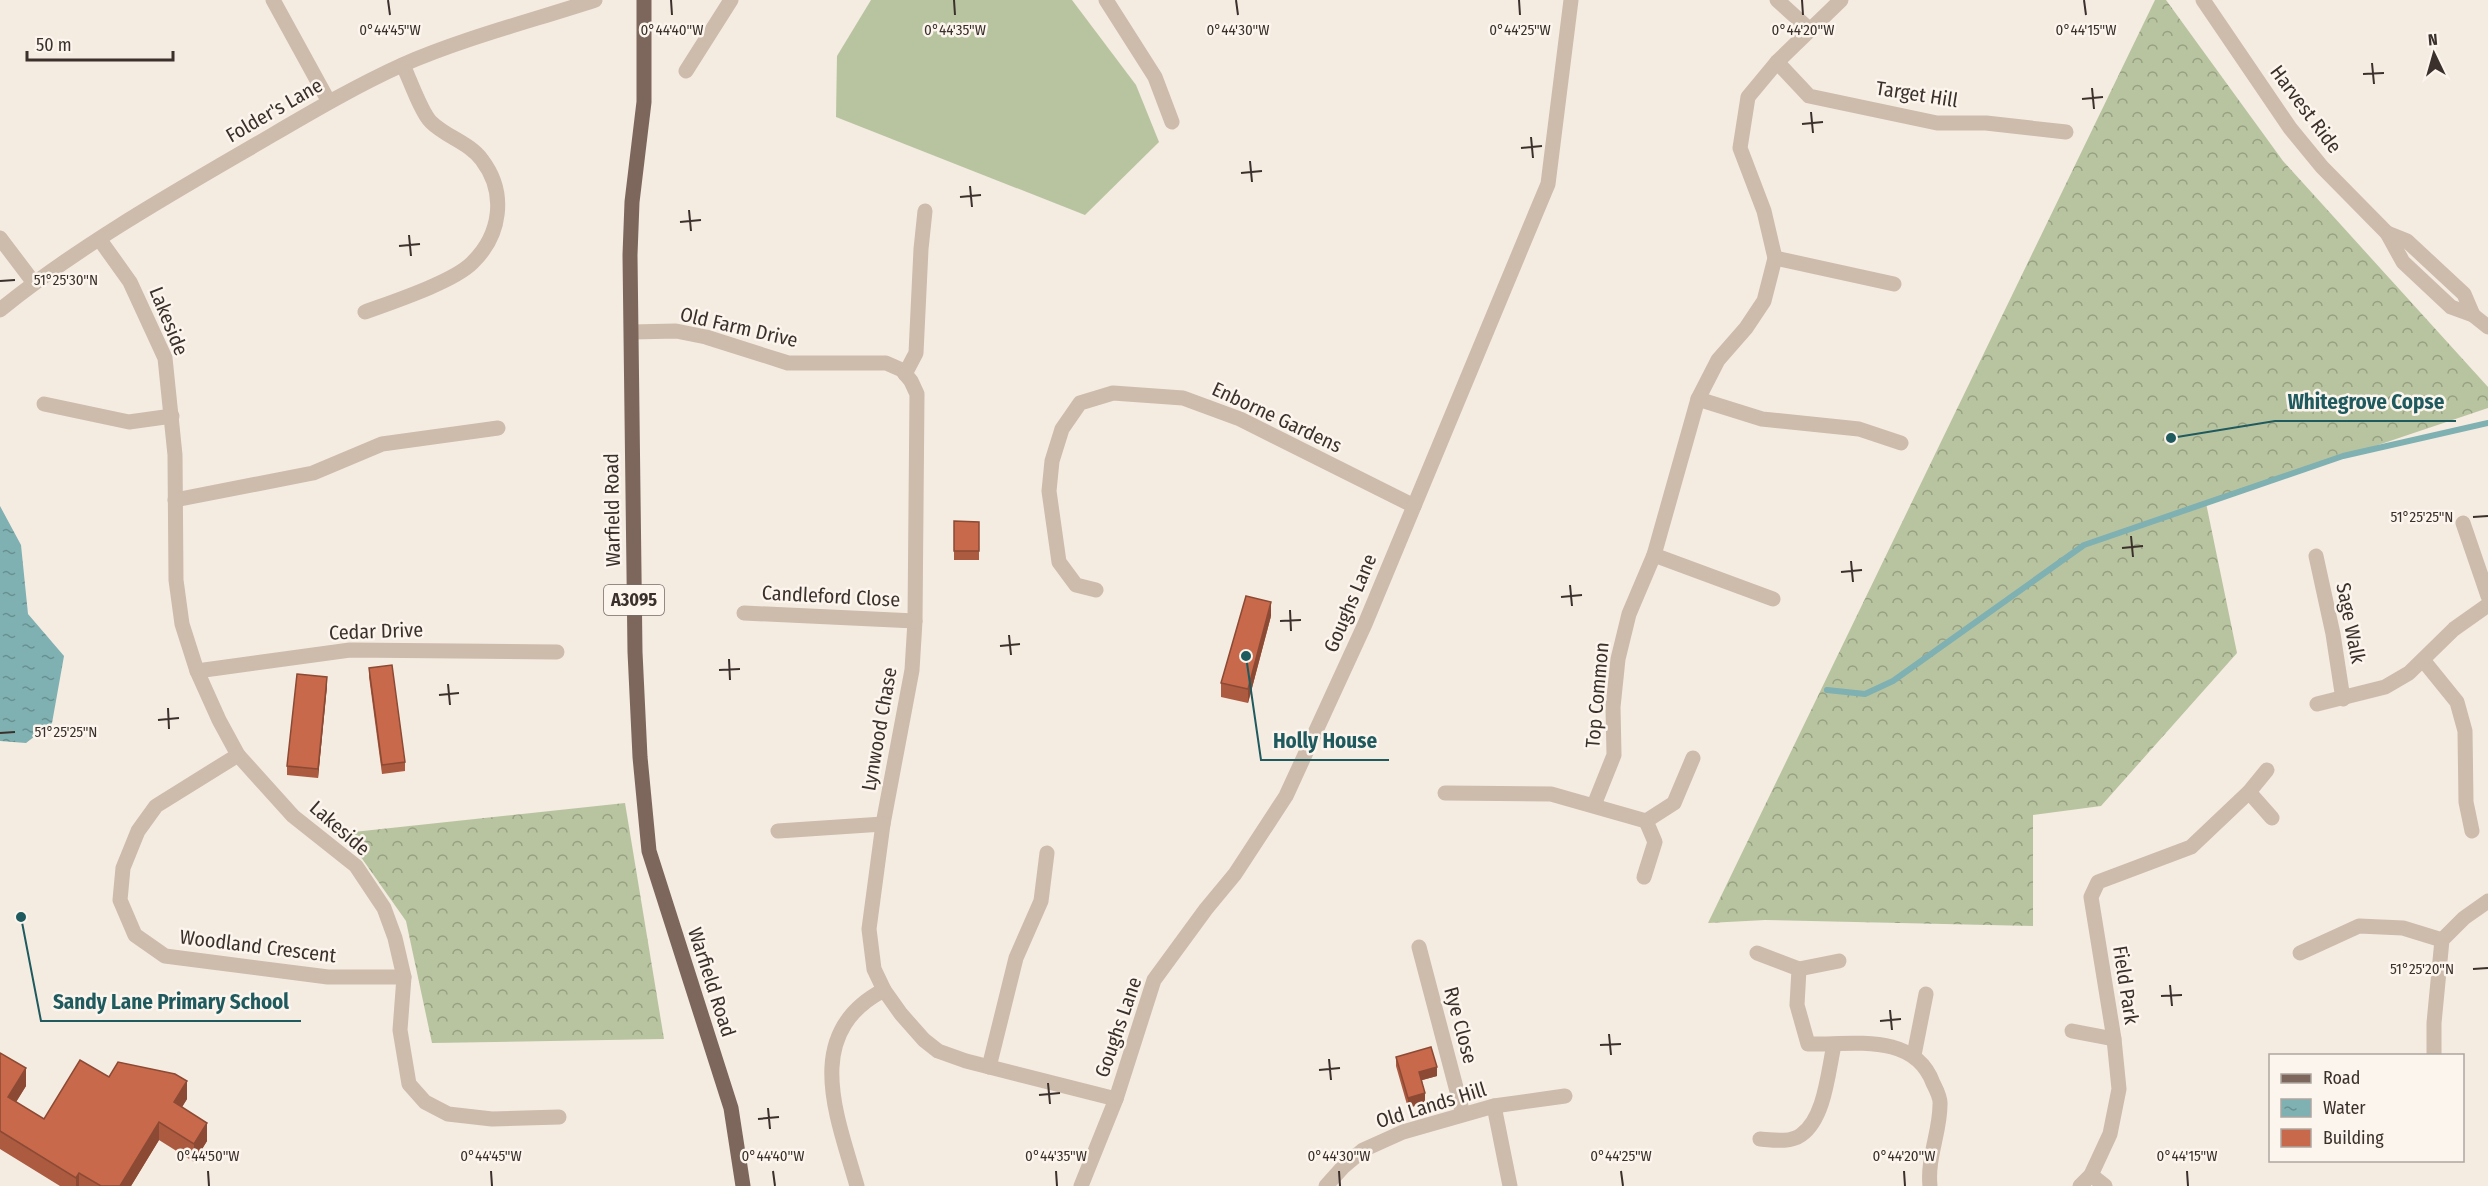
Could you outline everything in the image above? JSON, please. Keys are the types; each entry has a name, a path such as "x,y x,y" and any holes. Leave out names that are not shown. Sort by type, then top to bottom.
{"main road":[{"name":"Warfield Road","path":"644,0 644,102 632,202 630,255 633,332 635,652 640,757 649,851 731,1108 744,1186"}],"street":[{"path":"273,0 330,102"},
{"name":"Folder's Lane","path":"0,310 34,283 182,188 330,102 403,65 595,0"},
{"path":"686,71 731,0"},
{"path":"1106,0 1155,77 1172,122"},
{"name":"Goughs Lane","path":"1082,1186 1116,1099 1154,980 1206,909 1236,874 1286,796 1365,624 1548,184 1571,0"},
{"path":"1777,0 1809,29"},
{"name":"Top Common","path":"1594,805 1614,755 1614,707 1618,659 1629,614 1654,555 1698,399 1718,360 1746,328 1764,301 1775,258 1764,212 1740,148 1748,97 1777,62 1840,0"},
{"name":"Harvest Ride","path":"2203,0 2290,128 2322,167 2387,234 2407,242 2464,294 2473,315 2488,327"},
{"name":"Target Hill","path":"1777,62 1809,96 1937,123 1986,123 2066,132"},
{"path":"365,312 441,282 471,264 487,245 500,214 495,185 482,160 430,121 403,65"},
{"path":"905,374 916,353 925,211"},
{"path":"0,238 34,283"},
{"name":"Lakeside","path":"100,240 130,282 165,358 172,416 176,580 182,624 197,671 238,755 293,816 356,866 384,908 395,938 404,977 400,1030 409,1084 424,1102 448,1114 492,1119 559,1117"},
{"path":"1775,258 1894,284"},
{"name":"Old Farm Drive","path":"633,332 676,331 706,337 788,363 886,363 895,366 905,374"},
{"name":"Lynwood Chase","path":"905,374 917,394 915,621 912,670 883,824 869,929 874,969 884,990 901,1014 924,1040 938,1051 989,1067 1116,1099"},
{"name":"Enborne Gardens","path":"1096,590 1076,585 1059,562 1049,492 1052,461 1062,429 1080,403 1113,393 1183,398 1240,419 1414,506"},
{"path":"1698,399 1762,419 1859,429 1901,443"},
{"path":"44,404 129,422 172,416"},
{"path":"175,500 313,473 382,444 498,428"},
{"path":"2463,524 2488,596"},
{"path":"1654,555 1773,599"},
{"name":"Sage Walk","path":"2316,556 2333,634 2343,699"},
{"path":"2317,705 2385,687 2409,673 2454,629 2488,605"},
{"name":"Candleford Close","path":"744,613 915,621"},
{"name":"Cedar Drive","path":"197,671 350,650 557,652"},
{"path":"2423,660 2457,702 2465,731 2466,802 2472,831"},
{"name":"Woodland Crescent","path":"238,755 156,806 138,831 123,868 120,900 135,935 165,956 328,977 404,977"},
{"path":"1646,821 1674,803 1693,758"},
{"name":"Field Park","path":"2086,1180 2110,1134 2119,1089 2114,1039 2091,897 2098,882 2191,847 2249,792 2267,770"},
{"path":"2249,792 2272,818"},
{"path":"1445,794 1551,794 1646,821 1655,842 1644,877"},
{"path":"778,831 883,824"},
{"path":"989,1067 1016,958 1041,901 1047,853"},
{"path":"2434,1054 2434,1023 2442,940 2464,918 2488,901"},
{"path":"2300,953 2359,926 2403,928 2442,940"},
{"name":"Rye Close","path":"1419,947 1463,1114"},
{"path":"1757,953 1799,969 1839,962"},
{"path":"1799,969 1797,1005 1808,1044 1885,1044 1914,1055 1928,1070 1941,1103 1928,1172 1930,1186"},
{"path":"857,1186 833,1101 832,1055 846,1020 860,1005 884,990"},
{"path":"1914,1055 1926,994"},
{"name":"Field Park","path":"2072,1031 2114,1039"},
{"path":"1760,1139 1784,1140 1801,1136 1818,1116 1834,1045"},
{"name":"Old Lands Hill","path":"1326,1186 1343,1167 1364,1150 1403,1132 1494,1106 1564,1096"},
{"path":"1494,1106 1510,1186"},
{"path":"2086,1180 2105,1186"}],"green space":[{"path":"871,0 1072,0 1136,85 1159,142 1085,215 836,117 837,56"},
{"path":"2155,0 2166,0 2283,161 2488,387 2488,408 2206,503 2237,653 2101,806 2033,815 2033,926 1765,920 1708,923"},
{"path":"625,803 664,1039 432,1043 406,921 344,833"}],"water":[{"path":"0,506 21,545 28,614 64,656 52,723 26,743 0,741"}],"building":[{"path":"954,521 979,522 979,551 954,551"},
{"path":"1246,596 1271,602 1248,689 1221,683"},
{"path":"392,665 405,762 382,765 369,668"},
{"path":"297,674 327,677 318,769 287,766"},
{"path":"1431,1047 1437,1067 1419,1072 1425,1093 1408,1098 1396,1057"},
{"path":"0,1053 26,1068 8,1097 44,1119 80,1060 109,1077 118,1062 175,1074 187,1081 174,1102 207,1123 194,1144 159,1122 120,1186 101,1186 79,1173 76,1178 0,1131"}],"waterway":[{"path":"1827,690 1865,694 1893,681 2084,545 2343,456 2488,423"}],"place":[{"name":"Whitegrove Copse","path":"2171,438"},
{"name":"Holly House","path":"1246,656"},
{"name":"Sandy Lane Primary School","path":"21,917"}]}
